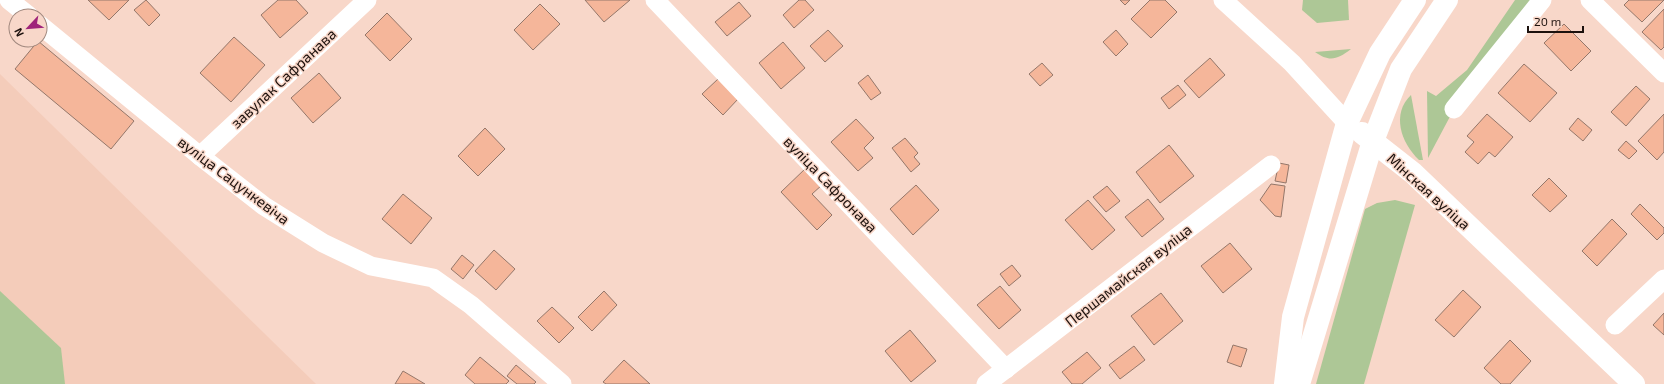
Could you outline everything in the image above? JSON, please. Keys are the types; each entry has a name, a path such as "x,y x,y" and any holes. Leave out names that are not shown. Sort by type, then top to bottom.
{"main road":[{"path":"1285,384 1293,317 1347,122 1380,53 1415,0"},
{"path":"1299,384 1373,141 1401,69 1448,0"},
{"name":"Мінская вуліца","path":"1347,122 1422,181 1634,384"}],"street":[{"path":"9,0 19,8"},
{"name":"завулак Сафранава","path":"200,156 367,0"},
{"name":"вуліца Сафронава","path":"655,0 1006,369"},
{"name":"Мінская вуліца","path":"1223,0 1292,63 1347,122"},
{"path":"1454,109 1542,0"},
{"path":"1590,0 1664,73"},
{"name":"вуліца Сацункевіча","path":"48,32 200,156 264,206 323,243 372,266 433,278 471,305 562,384"},
{"name":"Першамайская вуліца","path":"986,384 1271,165"},
{"path":"1615,325 1664,279"}],"shaded area":[{"path":"0,74 316,384 0,384"}],"green space":[{"path":"1303,0 1348,0 1349,20 1317,23 1302,10"},
{"path":"1515,0 1542,0 1454,109 1428,158 1427,91 1436,96 1467,70"},
{"path":"1351,49 1341,56 1333,58 1325,57 1315,52"},
{"path":"1411,95 1423,160 1419,160 1407,145 1401,128 1401,111"},
{"path":"1395,200 1415,205 1364,384 1316,384 1365,209 1377,203"},
{"path":"0,291 61,348 65,384 0,384"}],"building":[{"path":"88,0 129,0 109,20"},
{"path":"146,0 160,15 149,26 134,10"},
{"path":"278,0 296,0 308,13 280,38 261,15"},
{"path":"585,0 630,0 604,22"},
{"path":"799,0 805,0 814,10 794,28 783,15"},
{"path":"1120,0 1130,0 1125,5"},
{"path":"1150,0 1165,0 1177,12 1151,38 1131,19"},
{"path":"1629,0 1664,0 1642,22 1624,5"},
{"path":"739,2 751,16 727,36 715,22"},
{"path":"540,4 560,24 533,50 514,30"},
{"path":"1664,9 1664,47 1661,50 1642,32"},
{"path":"387,13 412,39 390,61 365,35"},
{"path":"1564,24 1591,51 1571,71 1544,43"},
{"path":"828,30 843,46 825,62 810,46"},
{"path":"1116,30 1128,44 1116,56 1103,42"},
{"path":"234,37 265,65 231,102 200,73"},
{"path":"783,42 805,68 781,89 759,63"},
{"path":"32,48 46,48 134,121 111,149 15,69"},
{"path":"1210,58 1225,75 1199,98 1184,81"},
{"path":"1042,63 1053,75 1040,86 1029,74"},
{"path":"1524,64 1557,93 1530,122 1498,93"},
{"path":"319,73 341,98 313,123 291,98"},
{"path":"868,75 881,93 871,100 858,83"},
{"path":"718,79 738,99 723,115 702,94"},
{"path":"1178,85 1186,95 1169,109 1161,98"},
{"path":"1636,86 1650,99 1626,126 1611,112"},
{"path":"1487,114 1513,137 1495,157 1489,152 1478,164 1465,152 1474,142 1467,136"},
{"path":"1664,114 1664,152 1657,160 1638,141"},
{"path":"1578,118 1592,130 1583,141 1569,129"},
{"path":"856,119 874,138 864,148 873,158 858,171 831,142"},
{"path":"485,128 505,149 478,176 458,156"},
{"path":"905,138 918,153 914,157 920,164 911,172 892,148"},
{"path":"1626,141 1637,151 1629,159 1618,150"},
{"path":"1169,145 1194,176 1160,203 1136,172"},
{"path":"1279,163 1289,165 1286,183 1275,181"},
{"path":"806,168 822,185 812,194 832,215 817,230 781,192"},
{"path":"1549,178 1567,196 1550,212 1532,195"},
{"path":"1271,184 1285,186 1281,217 1275,216 1260,200"},
{"path":"916,185 939,210 913,235 890,209"},
{"path":"1107,186 1120,201 1106,212 1093,197"},
{"path":"403,194 432,218 411,244 382,219"},
{"path":"1148,199 1164,219 1142,237 1125,217"},
{"path":"1088,200 1115,230 1092,250 1065,220"},
{"path":"1640,204 1664,228 1664,233 1657,240 1631,214"},
{"path":"1612,219 1627,234 1597,266 1582,251"},
{"path":"1230,243 1252,269 1223,293 1201,266"},
{"path":"494,250 515,269 496,290 475,271"},
{"path":"462,255 474,265 463,279 451,269"},
{"path":"1012,265 1021,276 1009,286 1000,274"},
{"path":"1000,286 1021,310 999,329 977,305"},
{"path":"1463,290 1481,307 1454,337 1435,320"},
{"path":"604,291 617,305 592,331 578,317"},
{"path":"1161,293 1183,321 1154,345 1131,316"},
{"path":"552,307 574,328 559,343 537,321"},
{"path":"1664,313 1664,335 1653,325"},
{"path":"910,330 936,361 911,382 885,351"},
{"path":"1510,340 1531,361 1510,384 1501,384 1484,368"},
{"path":"1233,345 1247,349 1241,367 1227,362"},
{"path":"1134,346 1145,360 1120,379 1109,365"},
{"path":"1087,352 1101,368 1082,384 1072,384 1062,372"},
{"path":"480,357 509,381 506,384 475,384 465,375"},
{"path":"624,360 650,384 606,384 603,382"},
{"path":"516,365 536,382 534,384 517,384 507,376"},
{"path":"403,371 425,384 395,384"}]}
